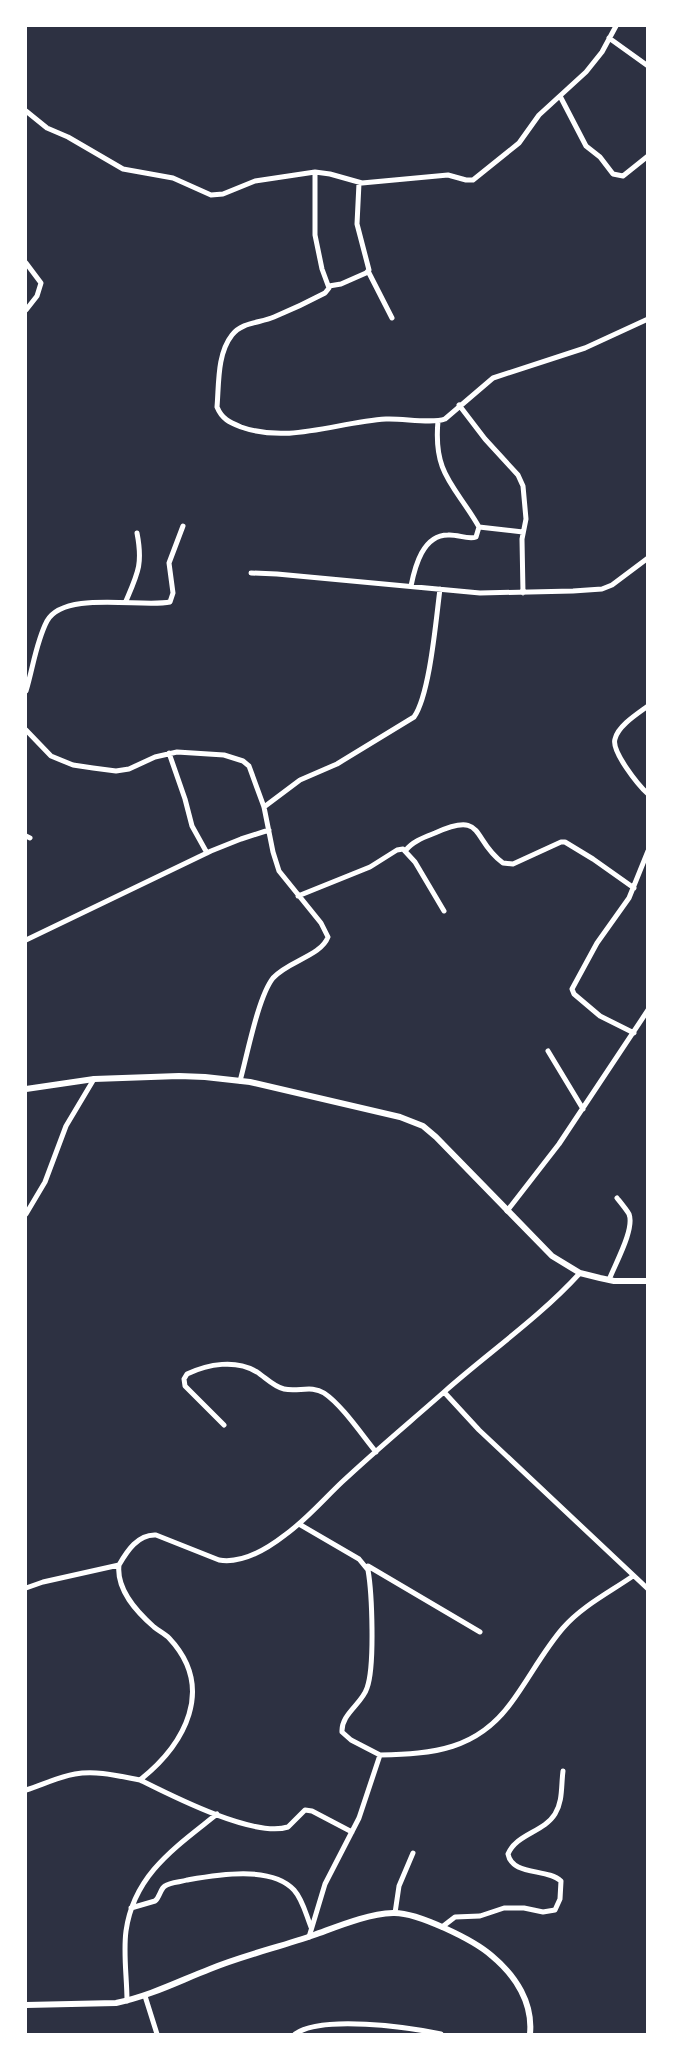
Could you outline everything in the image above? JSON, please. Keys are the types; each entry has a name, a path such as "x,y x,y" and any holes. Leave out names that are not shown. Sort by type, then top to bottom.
{"street":[{"path":"26,111 47,128 68,137 123,169 173,178 211,195 223,194 255,181 315,172 341,176 358,183 448,175 473,180 481,176 519,143 539,116 596,61 616,26"},
{"path":"609,38 648,66"},
{"path":"560,96 586,146 613,174 623,176 648,156"},
{"path":"315,172 315,235 322,269 329,286 327,291 315,298 267,320 246,324 233,333 222,355 217,407 220,415 228,422 250,430 275,434 299,433 387,419 438,421 445,419 493,378 585,348 648,319"},
{"path":"358,183 357,224 368,271 392,318"},
{"path":"26,263 40,283 37,296 26,310"},
{"path":"329,286 341,284 368,271"},
{"path":"459,405 485,439 521,479 526,519 522,532 523,593"},
{"path":"438,421 436,438 442,469 448,483 479,527 522,532"},
{"path":"26,691 44,627 52,614 88,603 126,601 167,603 172,599 169,563 183,526"},
{"path":"411,586 415,570 426,546 446,534 472,539 476,537 479,527"},
{"path":"126,601 140,565 141,553 137,533"},
{"path":"251,573 480,592 523,593 602,589 618,582 648,558"},
{"path":"264,807 300,780 337,764 414,717 419,709 426,677 440,589"},
{"path":"648,706 618,731 614,746 638,784 648,794"},
{"path":"26,730 51,756 73,765 116,771 129,769 169,753 195,752 224,755 243,761 249,766 264,807 279,871 321,923 328,937 321,948 288,965 273,979 262,1002 240,1081"},
{"path":"169,753 192,826 207,854"},
{"path":"298,897 370,867 397,850 406,850 414,842 451,826 463,824 469,825 476,831 503,863 513,864 561,842 593,859 634,888"},
{"path":"26,940 241,838 269,830"},
{"path":"406,850 444,911"},
{"path":"634,1033 600,1016 574,994 572,989 597,943 629,898 648,851"},
{"path":"507,1211 546,1162 648,1010"},
{"path":"548,1051 583,1109"},
{"path":"26,1089 94,1079 179,1076 240,1081 307,1094 400,1117 423,1126 441,1142 552,1256 580,1273 609,1280 648,1281"},
{"path":"26,1214 45,1182 70,1119 94,1079"},
{"path":"609,1280 629,1230 630,1221 629,1214 617,1198"},
{"path":"140,1780 153,1770 180,1735 192,1708 193,1692 191,1676 184,1658 168,1637 155,1628 135,1608 119,1580 119,1565 137,1540 156,1535 229,1562 239,1561 264,1549 299,1524 444,1392 518,1332 580,1273"},
{"path":"224,1425 185,1386 184,1379 187,1374 233,1363 255,1371 276,1386 285,1389 318,1390 326,1394 376,1452"},
{"path":"444,1392 487,1438 648,1589"},
{"path":"299,1524 480,1632"},
{"path":"26,1588 119,1565"},
{"path":"365,1565 369,1578 371,1662 369,1679 365,1692 342,1726 342,1732 351,1740 380,1755 442,1750 467,1742 487,1729 510,1705 547,1648 565,1626 579,1612 633,1576"},
{"path":"309,1937 325,1884 359,1818 380,1755"},
{"path":"442,1927 455,1917 480,1916 504,1908 524,1908 543,1912 555,1910 560,1899 561,1881 554,1875 515,1866 508,1854 515,1844 555,1814 562,1792 563,1772"},
{"path":"26,1790 59,1778 88,1773 106,1774 140,1780 173,1797 262,1828 282,1828 292,1824 305,1810 312,1811 352,1832"},
{"path":"127,2001 126,1932 135,1897 167,1853 217,1814"},
{"path":"394,1913 399,1886 412,1853"},
{"path":"131,1908 155,1901 162,1888 170,1884 216,1875 255,1874 288,1885 295,1891 302,1901 311,1929"},
{"path":"26,2005 127,2001 145,1996 212,1968 350,1923 394,1913 442,1927 485,1950 499,1962 514,1978 529,2010 530,2034"},
{"path":"145,1996 157,2034"},
{"path":"295,2034 311,2026 330,2024 370,2025 441,2034"}]}
